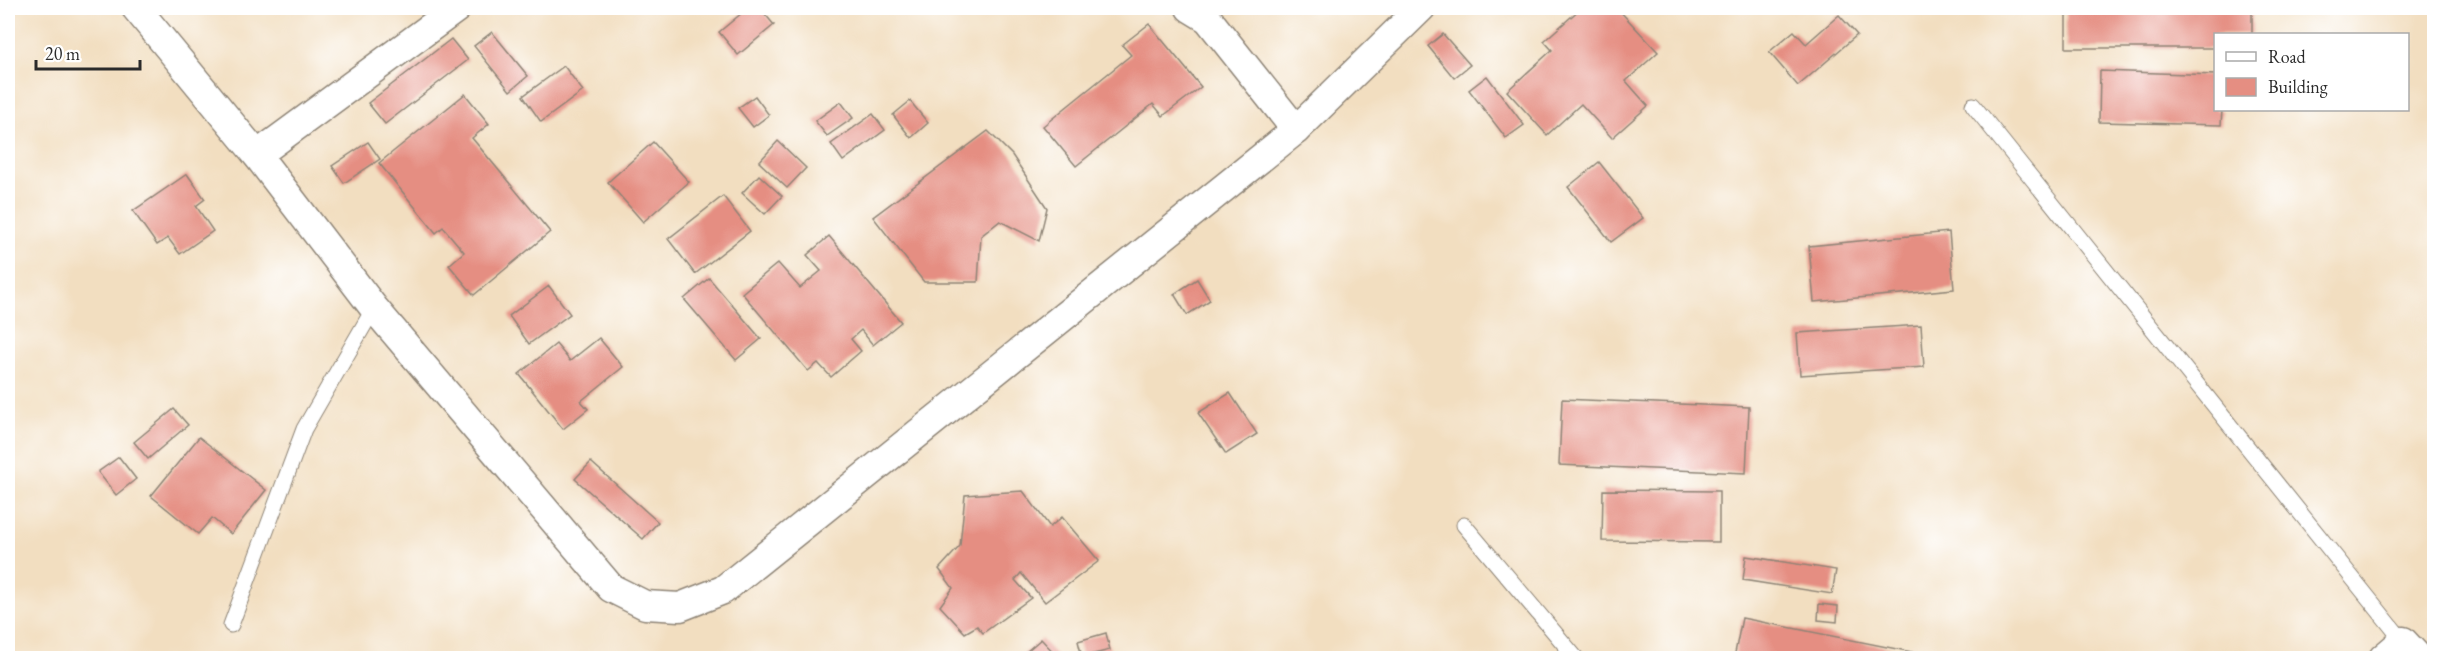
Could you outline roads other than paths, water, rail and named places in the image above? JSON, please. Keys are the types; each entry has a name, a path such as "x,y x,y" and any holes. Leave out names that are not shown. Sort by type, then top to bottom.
{"street":[{"path":"136,8 257,155 374,308 611,588 645,605 680,607 723,590 1296,130 1421,8"},
{"path":"257,155 457,8"},
{"path":"1190,8 1208,19 1296,130"}],"lane":[{"path":"1973,105 2402,653"},
{"path":"231,625 304,429 374,308"},
{"path":"1464,525 1576,658"}]}
